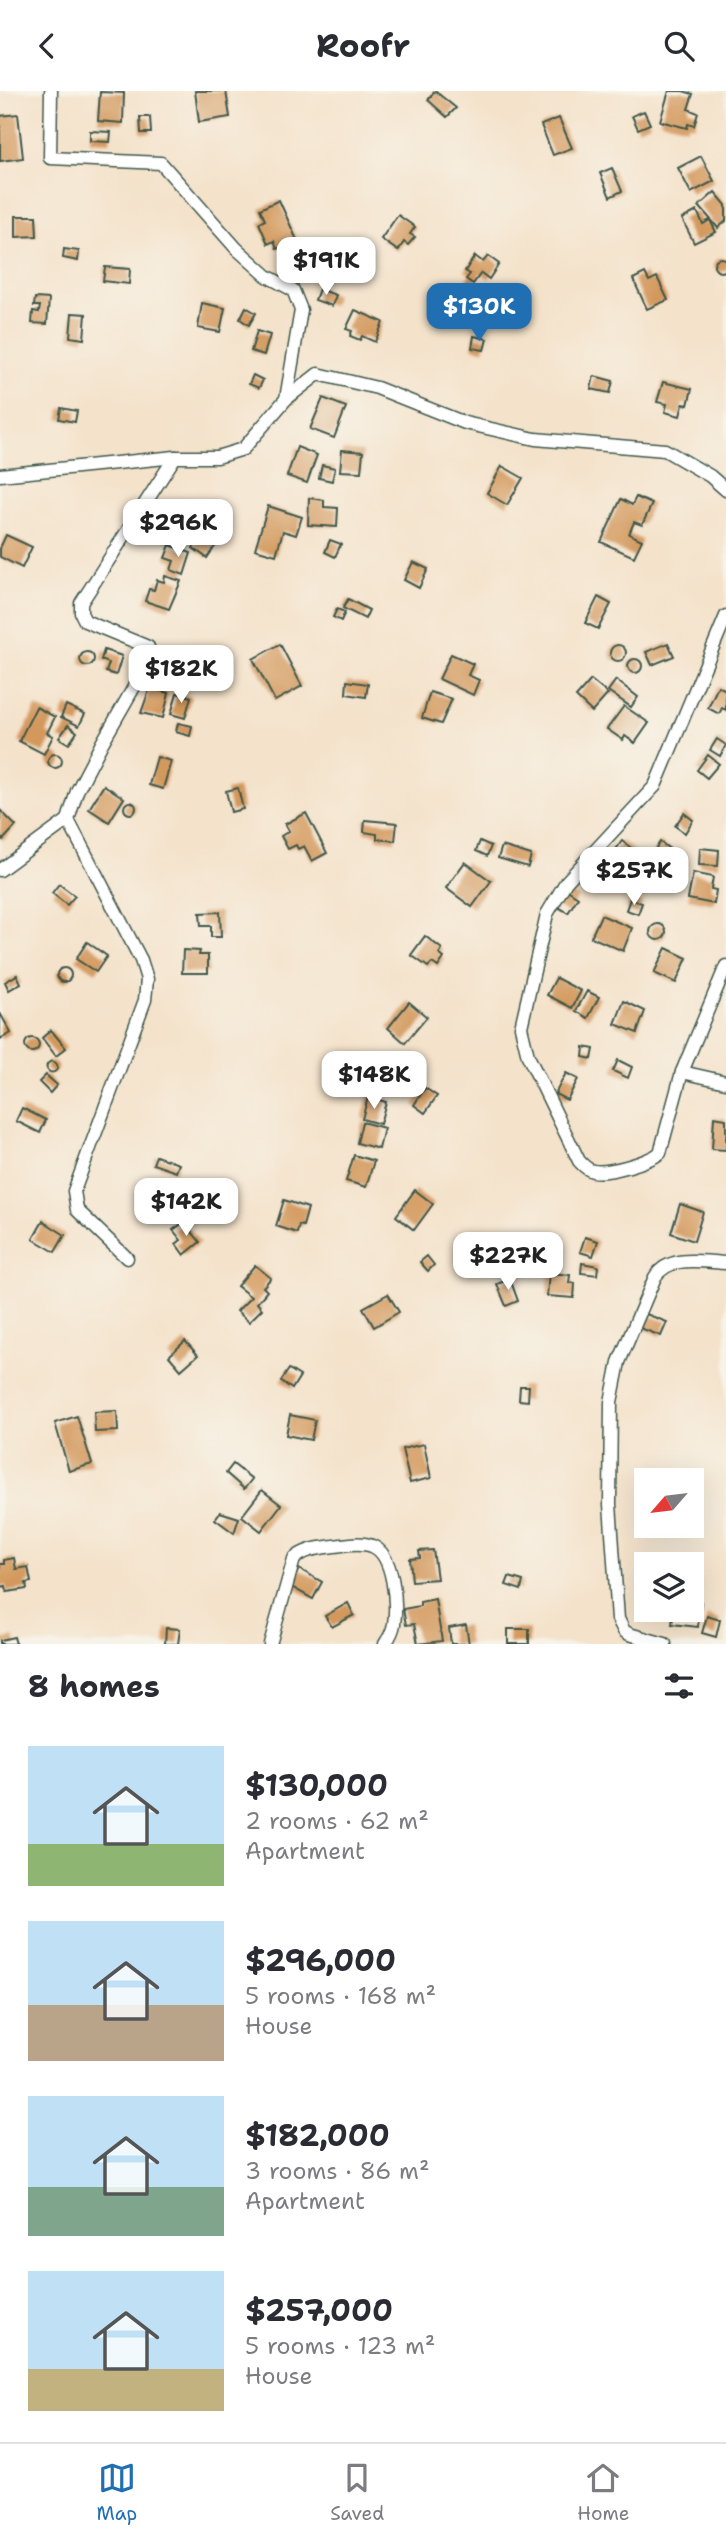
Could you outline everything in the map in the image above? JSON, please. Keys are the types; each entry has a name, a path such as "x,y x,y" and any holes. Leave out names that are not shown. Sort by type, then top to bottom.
{"street":[{"path":"51,91 50,158 161,163 236,248 267,276 293,291 301,310 286,399"},
{"path":"0,475 12,476 175,457 217,457 243,449 286,399 318,374 377,388 465,423 535,439 665,450 710,476 726,490"},
{"path":"0,870 68,820 77,791 89,767 150,659 148,647 85,621 81,613 81,603 175,457"},
{"path":"726,616 655,786 566,882 547,914 521,1027 528,1056 579,1161 585,1167 594,1171 642,1163 660,1153 682,1072 726,966"},
{"path":"68,820 141,960 147,979 145,1000 74,1191 76,1210 127,1258"},
{"path":"682,1072 726,1082"},
{"path":"665,1644 629,1634 618,1619 610,1504 611,1402 615,1376 661,1268 678,1262 726,1263"},
{"path":"270,1644 294,1559 301,1552 315,1548 359,1544 372,1546 384,1555 390,1571 395,1602 394,1626 385,1644"}],"building":[{"path":"195,91 226,91 230,117 199,122"},
{"path":"435,91 456,108 447,117 428,100"},
{"path":"669,91 693,94 688,109 698,113 694,126 688,124 687,128 660,121"},
{"path":"100,92 124,93 123,123 98,121"},
{"path":"644,111 650,124 638,129 632,116"},
{"path":"18,114 23,158 0,161 0,116"},
{"path":"140,117 150,117 151,133 141,133"},
{"path":"559,118 572,148 553,155 541,125"},
{"path":"90,131 111,132 110,142 90,141"},
{"path":"701,156 714,181 691,193 678,168"},
{"path":"612,168 622,191 610,197 600,173"},
{"path":"715,192 726,205 726,221 718,228 699,206"},
{"path":"279,200 297,240 277,249 274,241 268,244 259,223 265,220 260,209"},
{"path":"697,211 703,224 710,220 716,232 694,243 682,219"},
{"path":"398,215 415,227 410,234 415,237 408,245 404,242 398,251 381,239"},
{"path":"16,216 36,216 37,236 16,237"},
{"path":"64,249 79,251 78,261 63,258"},
{"path":"475,256 483,262 488,256 499,264 489,279 481,273 473,284 466,279 470,274 465,271"},
{"path":"716,260 726,260 726,270 716,270"},
{"path":"105,267 130,269 129,284 103,281"},
{"path":"645,273 649,281 657,277 668,300 647,309 633,279"},
{"path":"319,289 336,295 332,306 315,300"},
{"path":"35,298 49,299 47,324 32,323 33,311 39,312 40,306 34,306"},
{"path":"202,303 225,308 220,332 198,328"},
{"path":"246,307 256,313 249,325 240,319"},
{"path":"355,310 383,322 375,342 362,336 360,340 350,336 352,331 346,329"},
{"path":"72,313 86,314 84,339 70,337"},
{"path":"257,331 270,335 264,355 251,351"},
{"path":"474,336 487,339 484,350 472,348"},
{"path":"253,375 263,380 259,388 249,384"},
{"path":"594,376 613,381 610,393 591,389"},
{"path":"663,382 692,389 688,405 683,404 680,416 665,412 667,404 657,402"},
{"path":"323,398 346,407 334,438 310,429"},
{"path":"61,408 77,411 75,422 59,419"},
{"path":"297,447 317,455 307,483 287,476"},
{"path":"342,450 363,452 361,472 340,471"},
{"path":"322,465 335,468 332,481 319,478"},
{"path":"502,466 523,478 507,505 487,493"},
{"path":"636,497 652,504 642,525 634,522 629,534 642,540 634,557 601,542 621,499 632,505"},
{"path":"309,498 324,500 324,507 338,508 337,527 308,525"},
{"path":"211,504 220,512 216,518 206,510"},
{"path":"268,506 302,517 296,535 283,531 276,555 255,549"},
{"path":"159,507 180,526 167,542 145,523"},
{"path":"211,524 224,533 207,558 193,548"},
{"path":"6,535 32,547 22,568 0,557 0,548"},
{"path":"330,540 341,544 335,557 325,552"},
{"path":"170,545 191,553 184,575 171,570 174,561 165,558"},
{"path":"413,562 428,569 419,588 404,580"},
{"path":"165,576 181,581 169,609 145,601 149,589 154,590 157,580 164,582"},
{"path":"598,597 611,604 598,629 585,623"},
{"path":"348,599 369,610 365,619 343,608"},
{"path":"337,609 345,612 341,621 333,617"},
{"path":"668,643 674,656 652,665 646,652"},
{"path":"280,644 302,686 275,701 253,659"},
{"path":"618,645 626,653 618,661 610,653"},
{"path":"104,650 122,656 116,675 106,672 109,663 101,660"},
{"path":"84,652 90,652 94,659 90,666 84,666 80,662 80,656"},
{"path":"451,654 473,664 468,675 479,680 473,695 439,679"},
{"path":"632,659 638,659 642,666 638,673 632,673 628,669 628,663"},
{"path":"167,672 182,678 179,687 164,682"},
{"path":"591,680 608,694 592,712 576,697"},
{"path":"616,680 638,697 631,707 608,691"},
{"path":"347,681 368,684 366,697 346,694"},
{"path":"718,686 726,690 726,710 722,708 719,714 708,708"},
{"path":"150,688 169,693 163,718 141,713"},
{"path":"430,692 452,699 441,724 422,718"},
{"path":"177,693 191,697 185,718 171,714"},
{"path":"66,705 85,714 79,726 61,717"},
{"path":"624,706 649,723 635,743 625,736 623,740 607,729"},
{"path":"36,707 55,717 47,733 53,736 44,754 19,741"},
{"path":"178,723 192,726 190,736 176,732"},
{"path":"68,725 77,732 69,744 59,738"},
{"path":"717,739 726,745 720,756 710,750"},
{"path":"55,754 60,756 60,766 55,768 50,766 48,761 50,756"},
{"path":"708,755 719,764 707,778 697,770"},
{"path":"157,757 171,761 163,789 149,785"},
{"path":"104,785 124,798 109,822 89,809"},
{"path":"238,788 243,809 231,812 226,791"},
{"path":"125,803 135,803 135,813 125,813"},
{"path":"0,810 16,826 3,840 0,837"},
{"path":"306,813 327,853 312,861 304,846 298,849 296,845 288,849 281,836 289,831 285,824"},
{"path":"684,813 693,820 685,833 675,826"},
{"path":"365,820 397,823 395,841 377,839 377,834 364,832"},
{"path":"480,841 491,846 487,856 476,851"},
{"path":"622,841 648,861 635,879 609,859"},
{"path":"660,842 671,850 659,867 648,860"},
{"path":"502,846 531,855 528,867 498,858"},
{"path":"700,848 719,850 718,866 699,865"},
{"path":"673,861 678,863 678,873 673,875 668,873 666,868 668,863"},
{"path":"465,862 491,881 472,907 446,888"},
{"path":"693,873 713,877 711,889 716,890 714,904 688,899"},
{"path":"59,884 75,896 67,905 52,893"},
{"path":"566,889 578,897 568,913 556,906"},
{"path":"630,899 642,903 638,914 626,910"},
{"path":"220,912 221,937 211,937 211,926 201,926 200,913"},
{"path":"601,915 632,928 623,951 591,937"},
{"path":"655,924 661,924 666,932 664,938 655,940 650,935 650,929"},
{"path":"425,936 442,949 439,954 444,958 438,967 432,963 428,967 411,955"},
{"path":"87,942 107,956 96,972 76,959"},
{"path":"666,948 687,958 676,983 654,973"},
{"path":"183,950 200,951 199,955 208,955 208,973 182,973"},
{"path":"61,968 67,968 71,975 67,982 61,982 57,978 57,972"},
{"path":"17,975 21,983 9,990 5,982"},
{"path":"556,978 581,991 572,1008 547,995"},
{"path":"587,991 599,997 588,1018 576,1011"},
{"path":"624,1001 645,1011 637,1033 615,1024"},
{"path":"409,1002 427,1017 405,1043 388,1028"},
{"path":"0,1013 11,1033 0,1039"},
{"path":"51,1030 66,1048 56,1056 42,1038"},
{"path":"29,1038 35,1038 39,1045 35,1052 29,1052 25,1048 25,1042"},
{"path":"584,1047 594,1049 592,1059 583,1057"},
{"path":"618,1060 632,1067 628,1078 613,1071"},
{"path":"52,1061 58,1067 52,1073 46,1067"},
{"path":"566,1073 578,1079 567,1100 555,1094"},
{"path":"46,1075 57,1085 50,1093 39,1082"},
{"path":"367,1080 373,1080 378,1088 376,1094 367,1096 362,1091 362,1085"},
{"path":"425,1088 437,1096 425,1113 414,1105"},
{"path":"368,1097 386,1102 380,1124 362,1119"},
{"path":"22,1108 46,1120 40,1133 16,1121"},
{"path":"714,1117 726,1119 726,1150 712,1149"},
{"path":"362,1122 384,1128 379,1149 357,1143"},
{"path":"354,1155 374,1161 366,1187 346,1181"},
{"path":"156,1156 179,1164 176,1172 153,1164"},
{"path":"415,1190 433,1204 414,1230 396,1216"},
{"path":"284,1200 308,1208 303,1226 299,1225 297,1233 276,1226"},
{"path":"169,1201 174,1209 163,1216 158,1208"},
{"path":"680,1204 703,1212 694,1241 671,1233"},
{"path":"43,1221 65,1235 55,1252 33,1239"},
{"path":"184,1222 200,1242 184,1255 176,1244 181,1240 173,1230"},
{"path":"585,1237 598,1241 593,1256 580,1252"},
{"path":"427,1256 434,1265 428,1271 420,1262"},
{"path":"582,1263 598,1266 597,1275 581,1273"},
{"path":"255,1265 271,1278 263,1287 267,1291 257,1303 262,1309 249,1322 237,1311 251,1297 237,1286"},
{"path":"549,1273 570,1275 569,1283 575,1283 574,1298 547,1296"},
{"path":"510,1279 518,1301 506,1306 497,1284"},
{"path":"388,1294 399,1312 374,1327 363,1308"},
{"path":"646,1314 667,1322 661,1336 640,1328"},
{"path":"185,1341 198,1355 181,1370 169,1356"},
{"path":"289,1369 300,1376 292,1389 281,1381"},
{"path":"520,1386 529,1386 528,1401 519,1400"},
{"path":"117,1411 118,1431 95,1432 94,1412"},
{"path":"290,1415 315,1420 311,1440 286,1435"},
{"path":"77,1416 92,1464 69,1471 55,1423"},
{"path":"424,1444 431,1478 410,1483 402,1449"},
{"path":"233,1464 252,1479 244,1489 226,1473"},
{"path":"262,1490 281,1505 261,1531 242,1516"},
{"path":"220,1512 239,1518 234,1533 215,1519"},
{"path":"433,1550 437,1579 412,1581 410,1559 420,1558 419,1551"},
{"path":"14,1558 16,1569 28,1567 31,1582 26,1583 27,1589 7,1592 6,1586 0,1587 0,1564 4,1564 4,1560"},
{"path":"299,1569 322,1582 313,1599 290,1586"},
{"path":"509,1577 523,1581 521,1590 506,1585"},
{"path":"435,1599 442,1641 418,1644 414,1624 406,1625 403,1609 420,1606 420,1602"},
{"path":"348,1603 354,1615 332,1627 325,1616"},
{"path":"707,1616 720,1620 716,1637 702,1633"},
{"path":"672,1622 699,1622 698,1627"},
{"path":"466,1625 469,1644 451,1644 449,1628"},
{"path":"166,1628 180,1629 178,1644 165,1644"},
{"path":"508,1629 529,1629 529,1644 508,1644"},
{"path":"14,1637 16,1644 0,1644 0,1640"}]}
